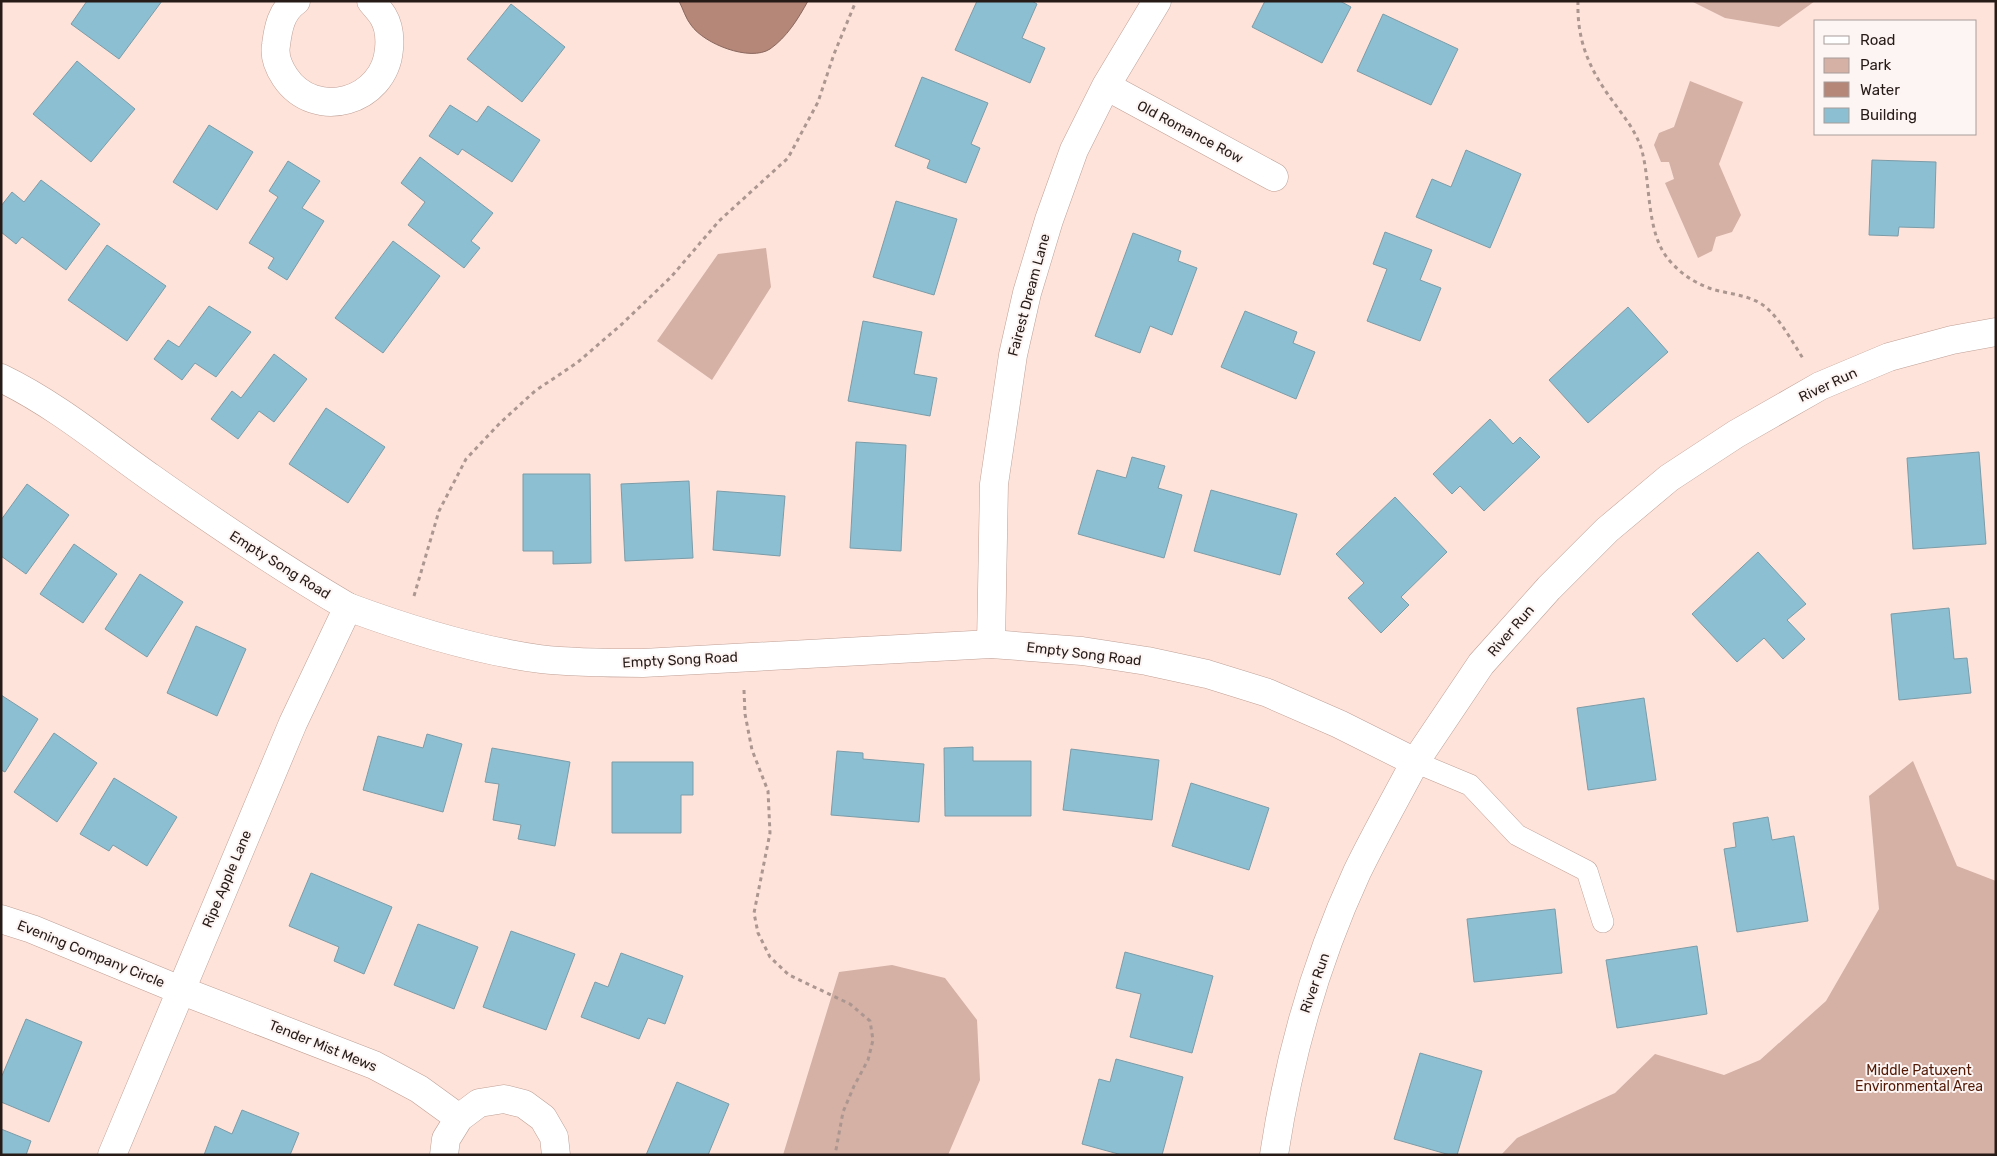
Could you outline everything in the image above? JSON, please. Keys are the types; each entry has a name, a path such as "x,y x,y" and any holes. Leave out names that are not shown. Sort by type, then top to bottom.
{"street":[{"path":"292,2 279,22 275,50 280,70 289,84 308,98 326,102 347,101 367,92 380,78 388,60 390,38 384,17 371,1"},
{"name":"Fairest Dream Lane","path":"991,644 994,484 1013,355 1027,293 1049,220 1074,150 1106,86 1157,1"},
{"name":"Old Romance Row","path":"1106,86 1274,177"},
{"name":"River Run","path":"1274,1155 1282,1103 1296,1037 1322,959 1357,873 1415,762 1481,664 1549,588 1607,530 1669,478 1736,434 1820,386 1888,358 1952,340 1996,332"},
{"name":"Empty Song Road","path":"1,378 20,387 65,416 256,551 348,607 404,628 493,651 540,659 593,663 643,663 991,644 1082,651 1147,661 1207,674 1268,693 1339,724 1415,762"},
{"name":"Ripe Apple Lane","path":"112,1155 293,723 348,607"},
{"name":"Evening Company Circle","path":"1,919 32,929 180,990"},
{"name":"Tender Mist Mews","path":"180,990 374,1065 419,1089 458,1118"},
{"path":"444,1155 446,1139 458,1118 479,1103 504,1099 524,1104 543,1118 554,1137 556,1155"}],"lane":[{"path":"1415,762 1470,785 1517,835 1587,871 1604,922"}],"path":[{"path":"404,628 439,511 466,459 500,423 535,391 578,362 622,324 671,277 719,221 788,158 818,102 834,54 856,1"},
{"path":"1578,1 1577,20 1585,54 1603,87 1629,122 1642,151 1658,242 1669,260 1688,278 1710,288 1751,298 1768,310 1785,331 1820,386"},
{"path":"743,657 745,714 752,750 768,792 770,833 754,912 758,933 770,958 789,975 850,1004 870,1021 873,1040 868,1060 843,1112 835,1155"}],"green space":[{"path":"1691,1 1815,1 1779,27 1725,18"},
{"path":"1690,81 1743,102 1719,164 1741,215 1732,232 1716,237 1712,251 1698,258 1665,183 1674,179 1669,162 1661,162 1654,145 1659,133 1674,127"},
{"path":"766,248 771,287 712,380 657,341 718,254"},
{"name":"Middle Patuxent Environmental Area","path":"1913,761 1957,866 1996,881 1996,1155 1501,1155 1517,1138 1615,1093 1655,1054 1724,1075 1760,1060 1826,1001 1879,909 1869,796"},
{"path":"892,965 945,978 977,1020 980,1080 948,1155 783,1155 839,972"}],"water":[{"path":"679,1 808,1 782,39 770,49 751,53 728,49 706,39 689,23"}],"building":[{"path":"87,1 162,1 119,59 71,24"},
{"path":"977,1 1032,1 1037,4 1022,38 1045,48 1030,83 955,50"},
{"path":"1265,1 1340,1 1351,7 1322,63 1252,27"},
{"path":"511,4 565,47 522,102 467,59"},
{"path":"1383,14 1458,49 1431,105 1357,71"},
{"path":"77,61 135,109 91,162 33,114"},
{"path":"922,77 988,103 971,144 980,148 966,183 927,168 930,160 895,146"},
{"path":"450,105 477,122 488,106 540,140 512,182 462,149 458,155 429,136"},
{"path":"209,125 253,152 217,210 173,182"},
{"path":"1466,150 1521,174 1490,248 1416,217 1432,179 1451,187"},
{"path":"420,157 493,213 471,241 480,248 464,268 408,225 425,202 401,183"},
{"path":"1872,160 1936,162 1934,228 1899,227 1898,236 1869,235"},
{"path":"288,161 320,181 302,208 324,221 287,280 268,268 274,258 249,243 278,197 269,191"},
{"path":"41,180 100,224 66,270 22,237 16,244 1,232 1,206 12,192 24,202"},
{"path":"896,201 957,219 934,295 873,277"},
{"path":"1385,232 1432,250 1420,280 1441,288 1420,341 1367,321 1387,269 1373,264"},
{"path":"1133,233 1181,251 1178,261 1197,268 1172,335 1150,326 1140,353 1095,336"},
{"path":"393,241 440,276 383,353 335,318"},
{"path":"107,245 166,286 127,341 68,300"},
{"path":"209,306 251,332 216,377 195,363 182,380 154,359 168,340 179,347"},
{"path":"1628,307 1668,352 1588,423 1549,380"},
{"path":"1245,311 1297,332 1293,343 1315,352 1296,399 1221,367"},
{"path":"863,321 922,332 914,374 937,378 930,416 848,401"},
{"path":"274,354 307,379 274,422 259,411 238,439 211,419 232,391 241,398"},
{"path":"326,408 385,447 348,503 289,464"},
{"path":"1490,419 1513,444 1520,437 1540,457 1484,511 1460,486 1452,494 1433,474"},
{"path":"856,442 906,445 901,551 850,548"},
{"path":"1979,452 1986,544 1913,549 1907,458"},
{"path":"1132,457 1165,466 1158,488 1182,495 1164,558 1078,534 1097,470 1126,478"},
{"path":"523,474 590,474 591,563 553,564 553,551 523,551"},
{"path":"689,481 693,558 625,561 621,484"},
{"path":"27,484 69,515 26,574 1,556 1,520"},
{"path":"1211,490 1297,514 1280,575 1194,551"},
{"path":"717,491 785,496 780,556 713,550"},
{"path":"1395,497 1447,552 1401,597 1409,605 1381,633 1348,598 1364,583 1336,554"},
{"path":"74,544 117,574 83,623 40,594"},
{"path":"1758,552 1806,604 1787,620 1805,639 1783,659 1764,638 1737,662 1692,614"},
{"path":"140,574 183,602 147,657 105,629"},
{"path":"1949,608 1954,659 1967,658 1971,693 1899,700 1891,614"},
{"path":"196,626 246,649 217,716 167,693"},
{"path":"1,695 38,719 5,772 1,770"},
{"path":"1644,698 1656,780 1588,790 1577,708"},
{"path":"54,733 97,763 57,822 14,792"},
{"path":"427,734 462,744 443,812 363,790 378,736 423,748"},
{"path":"973,747 973,761 1031,761 1031,816 945,816 944,748"},
{"path":"492,748 570,762 555,846 518,839 521,825 493,820 499,784 485,782"},
{"path":"1071,749 1159,760 1152,820 1063,810"},
{"path":"837,751 863,753 863,759 924,764 919,822 831,815"},
{"path":"612,762 693,762 693,795 681,795 681,833 612,833"},
{"path":"114,778 177,817 147,866 113,845 109,851 80,834"},
{"path":"1191,783 1269,808 1249,870 1172,846"},
{"path":"1768,817 1772,840 1794,836 1808,921 1737,932 1724,849 1736,847 1733,823"},
{"path":"311,873 392,907 364,974 334,961 339,947 289,926"},
{"path":"1555,909 1562,973 1474,982 1467,919"},
{"path":"418,924 478,947 454,1009 394,985"},
{"path":"511,931 575,954 546,1030 483,1007"},
{"path":"1697,946 1707,1014 1617,1028 1606,960"},
{"path":"1125,952 1213,976 1192,1053 1130,1037 1141,994 1116,988"},
{"path":"621,953 683,976 665,1024 648,1018 639,1039 581,1017 595,982 608,987"},
{"path":"26,1019 82,1042 49,1122 1,1102 1,1078"},
{"path":"1420,1053 1482,1071 1457,1155 1450,1155 1394,1139"},
{"path":"1116,1059 1183,1077 1162,1155 1122,1155 1082,1144 1099,1079 1110,1082"},
{"path":"677,1082 729,1104 708,1155 646,1155"},
{"path":"242,1110 299,1133 290,1155 204,1155 215,1126 232,1134"},
{"path":"1,1129 31,1141 26,1155 1,1155"}]}
